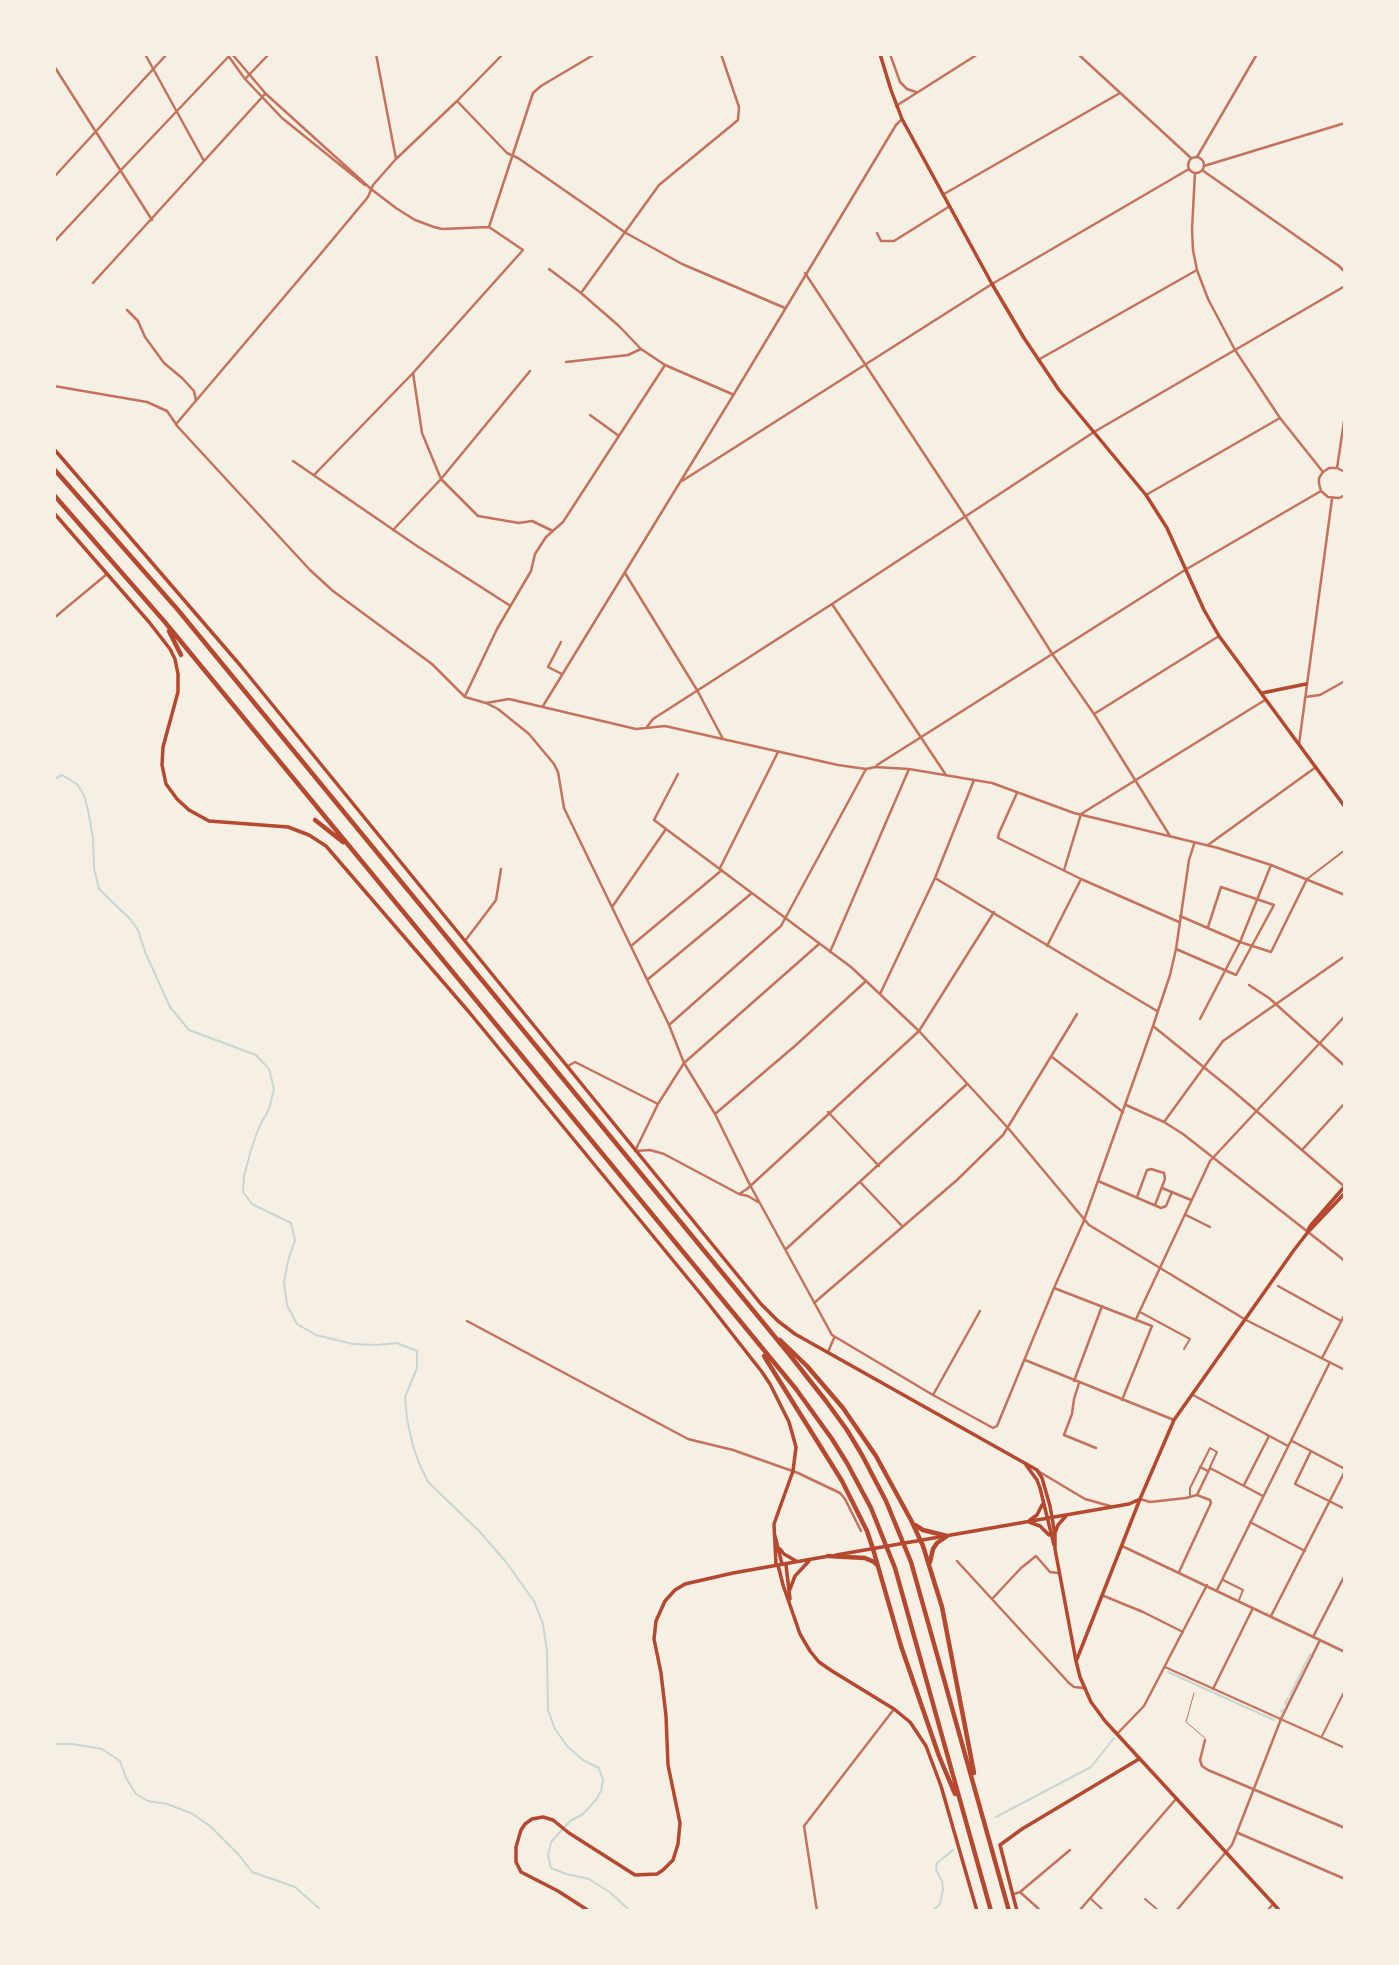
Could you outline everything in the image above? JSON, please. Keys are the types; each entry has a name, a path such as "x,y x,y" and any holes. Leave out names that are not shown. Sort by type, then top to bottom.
{"highway":[{"path":"54,469 178,610 847,1430 886,1501 911,1562 1009,1911"},
{"path":"54,495 164,621 819,1420 847,1463 871,1508 895,1569 991,1911"},
{"path":"164,621 181,655"},
{"path":"314,820 352,849"},
{"path":"766,1328 795,1353 843,1408 876,1457 912,1522 942,1607 975,1790"},
{"path":"753,1339 842,1481 864,1531 876,1548 878,1567 901,1646 939,1756 962,1811"},
{"path":"912,1522 923,1530 947,1536"},
{"path":"930,1567 933,1549 947,1536"},
{"path":"828,1556 865,1558 878,1567"}],"main road":[{"path":"880,54 902,118 992,284 1038,360 1059,390 1146,495 1167,528 1204,610 1219,636 1345,807"},
{"path":"54,449 240,665 761,1304 787,1328 1037,1470 1045,1488 1052,1517 1052,1535"},
{"path":"54,513 149,622 170,649 177,664 178,692 163,747 162,765 166,784 177,799 189,810 209,821 283,826 301,831 321,842 469,1012 750,1354 771,1384 789,1422 796,1447 793,1471 776,1513 774,1534 783,1585 806,1646 820,1662 894,1709 917,1731 932,1758 977,1911"},
{"path":"1262,693 1306,684"},
{"path":"1308,1232 1311,1225 1345,1187"},
{"path":"1076,1661 1174,1420 1308,1232 1345,1193"},
{"path":"1021,1461 1028,1466 1037,1480 1043,1499 1076,1661 1084,1688 1095,1709 1280,1911"},
{"path":"1027,1522 1040,1510 1043,1499"},
{"path":"589,1911 524,1874 517,1866 516,1847 521,1830 539,1817 550,1818 635,1875 657,1874 673,1860 680,1823 668,1765 666,1716 654,1639 658,1614 675,1590 685,1584 780,1565 1114,1507 1140,1499"},
{"path":"1052,1535 1067,1515"},
{"path":"1027,1522 1040,1526 1052,1535"},
{"path":"774,1534 784,1554 798,1562"},
{"path":"779,1547 780,1565 792,1608"},
{"path":"789,1591 795,1576 811,1559"},
{"path":"1017,1911 1000,1845 1139,1759"}],"street":[{"path":"145,54 204,161"},
{"path":"54,177 167,54"},
{"path":"245,79 269,54"},
{"path":"376,54 396,159"},
{"path":"177,423 368,197 373,185 503,54"},
{"path":"489,227 535,91 595,54"},
{"path":"581,293 659,185 738,120 736,97 721,54"},
{"path":"890,54 900,82 909,90 918,92"},
{"path":"896,106 978,54"},
{"path":"1078,54 1191,158"},
{"path":"1197,157 1257,54"},
{"path":"230,55 282,118 358,181 405,214 433,228 489,227 523,250 413,373 314,475"},
{"path":"230,55 245,79 264,95"},
{"path":"54,243 230,55"},
{"path":"54,66 152,220"},
{"path":"944,194 1120,93"},
{"path":"93,283 264,95"},
{"path":"457,101 503,150 626,233 682,264 785,308"},
{"path":"544,706 805,273 902,118"},
{"path":"1204,166 1345,123"},
{"path":"1191,158 1197,157 1203,161 1202,170 1195,173"},
{"path":"1191,158 1188,161 1189,169 1195,173"},
{"path":"679,483 992,284 1189,169"},
{"path":"1202,170 1345,272"},
{"path":"1195,173 1192,229 1197,270 1208,299 1235,350 1280,418 1323,472"},
{"path":"877,233 881,241 894,241 950,206"},
{"path":"549,269 619,326 641,349 665,365 734,394"},
{"path":"1038,360 1197,270"},
{"path":"805,273 1094,714 1170,836"},
{"path":"646,728 653,719 1094,432 1345,286"},
{"path":"128,310 164,363 194,391 196,401"},
{"path":"566,362 628,355 641,349"},
{"path":"465,697 509,605 531,571 535,554 546,537 564,522 665,365"},
{"path":"393,530 441,479 530,371"},
{"path":"413,373 422,433 441,479 478,516 519,523 532,521 554,531"},
{"path":"54,386 155,404 167,411 211,464 333,591 432,664 465,697 498,709 529,734 558,772 564,808 669,1025 684,1063 715,1114 750,1185 834,1338 993,1428 997,1426 1084,1220 1153,1026 1176,949 1189,860 1194,844"},
{"path":"590,415 619,436"},
{"path":"1337,468 1345,415"},
{"path":"1146,495 1280,418"},
{"path":"293,461 509,605"},
{"path":"1345,472 1329,468 1323,472 1318,484 1324,495 1332,499 1345,495"},
{"path":"875,767 1185,570 1321,491"},
{"path":"1299,744 1332,499"},
{"path":"625,572 697,690 723,739"},
{"path":"54,618 107,574"},
{"path":"832,604 946,775"},
{"path":"1094,714 1219,636"},
{"path":"561,642 548,667 562,674"},
{"path":"1305,697 1320,695 1345,681"},
{"path":"486,704 509,699 625,727 636,729 665,726 838,765 866,769 909,769 992,783 1081,814 1272,865 1345,895"},
{"path":"1064,870 1081,814 1267,699"},
{"path":"631,947 721,869 779,751"},
{"path":"1207,846 1316,767"},
{"path":"669,1025 781,926 866,769"},
{"path":"830,952 909,769"},
{"path":"678,774 654,820 830,952 880,994 919,1031 1008,1128 1092,1228 1246,1320 1345,1370"},
{"path":"880,994 935,878 974,780"},
{"path":"1017,793 998,838 1081,879 1179,922"},
{"path":"612,907 666,829"},
{"path":"1180,916 1240,942 1272,951 1307,879 1345,850"},
{"path":"1200,1019 1240,942 1272,865"},
{"path":"465,941 496,900 501,869"},
{"path":"935,878 1157,1012"},
{"path":"1047,946 1081,879"},
{"path":"1176,949 1224,971 1238,974 1274,907 1273,904 1222,887 1208,927"},
{"path":"647,980 752,892"},
{"path":"739,1194 919,1031 994,912"},
{"path":"635,1151 684,1063 819,944"},
{"path":"1164,1122 1223,1041 1345,956"},
{"path":"715,1114 866,981"},
{"path":"1249,985 1276,1004 1345,1066"},
{"path":"814,1303 957,1180 1008,1128 1077,1014"},
{"path":"1136,1319 1208,1164 1345,1016"},
{"path":"1153,1026 1345,1187"},
{"path":"1052,1057 1123,1112"},
{"path":"567,1067 575,1062 659,1104"},
{"path":"785,1250 967,1084"},
{"path":"1302,1150 1345,1103"},
{"path":"1125,1105 1164,1122 1345,1261"},
{"path":"828,1112 878,1166"},
{"path":"635,1151 650,1150 663,1154 760,1203"},
{"path":"1137,1198 1149,1169 1166,1174 1155,1205"},
{"path":"1098,1181 1163,1208 1172,1192"},
{"path":"861,1182 902,1227"},
{"path":"1162,1188 1193,1200"},
{"path":"1186,1215 1210,1227"},
{"path":"1278,1286 1341,1321"},
{"path":"1054,1288 1152,1326 1122,1400"},
{"path":"1074,1381 1102,1306"},
{"path":"933,1395 980,1311"},
{"path":"1140,1311 1190,1339 1184,1349"},
{"path":"1322,1358 1345,1314"},
{"path":"467,1321 688,1439 733,1450 793,1471 843,1495 864,1531"},
{"path":"828,1352 834,1338"},
{"path":"1024,1360 1174,1420"},
{"path":"1217,1590 1330,1362"},
{"path":"1079,1383 1064,1435 1096,1448"},
{"path":"1193,1395 1288,1446"},
{"path":"1244,1485 1269,1436"},
{"path":"1271,1616 1345,1470 1291,1441"},
{"path":"1190,1497 1190,1488 1210,1448 1217,1452 1197,1495"},
{"path":"1311,1451 1295,1484 1345,1509"},
{"path":"1200,1467 1264,1496"},
{"path":"1037,1470 1078,1495 1114,1507"},
{"path":"1140,1499 1150,1502 1197,1495 1210,1500 1211,1503 1179,1572"},
{"path":"1250,1522 1305,1551"},
{"path":"1122,1546 1345,1652"},
{"path":"992,1599 1036,1556 1050,1572 1059,1573"},
{"path":"957,1561 1069,1683 1084,1688"},
{"path":"1313,1637 1345,1575"},
{"path":"1222,1580 1243,1590 1238,1601"},
{"path":"1117,1734 1142,1709 1207,1585"},
{"path":"1103,1595 1183,1632"},
{"path":"1213,1689 1253,1608"},
{"path":"1176,1911 1226,1853 1237,1833 1281,1719 1320,1640"},
{"path":"1165,1667 1345,1748"},
{"path":"1321,1737 1345,1690"},
{"path":"817,1911 804,1826 894,1709"},
{"path":"1205,1740 1200,1760 1202,1766 1345,1828"},
{"path":"1079,1911 1176,1799"},
{"path":"1237,1833 1345,1879"},
{"path":"1013,1894 1020,1892 1070,1850"},
{"path":"1020,1892 1041,1911"},
{"path":"1090,1898 1104,1911"},
{"path":"1145,1899 1159,1911"},
{"path":"1267,1911 1273,1904"}],"lane":[{"path":"1194,1693 1185,1719 1205,1740"}],"waterway":[{"path":"54,779 62,775 77,784 84,795 93,838 94,868 99,889 138,930 170,1007 189,1030 256,1055 269,1069 274,1089 269,1109 251,1150 243,1192 252,1204 291,1223 295,1240 284,1282 287,1305 297,1324 316,1335 353,1344 397,1343 417,1351 417,1368 405,1397 407,1419 419,1463 428,1482 480,1532 534,1601 543,1624 547,1650 548,1710 555,1729 567,1746 583,1760 599,1768 603,1780 596,1800 583,1814 570,1821 551,1842 548,1856 551,1868 589,1879 611,1893 630,1911"},
{"path":"1290,1695 1310,1654"},
{"path":"1168,1672 1274,1720"},
{"path":"1285,1704 1288,1698"},
{"path":"996,1817 1091,1767 1114,1738"},
{"path":"54,1744 102,1749 120,1761 136,1794 148,1801 167,1804 191,1813 210,1826 252,1872 295,1887 322,1911"},
{"path":"932,1911 940,1904 943,1889 936,1870 937,1863 953,1850"}]}
